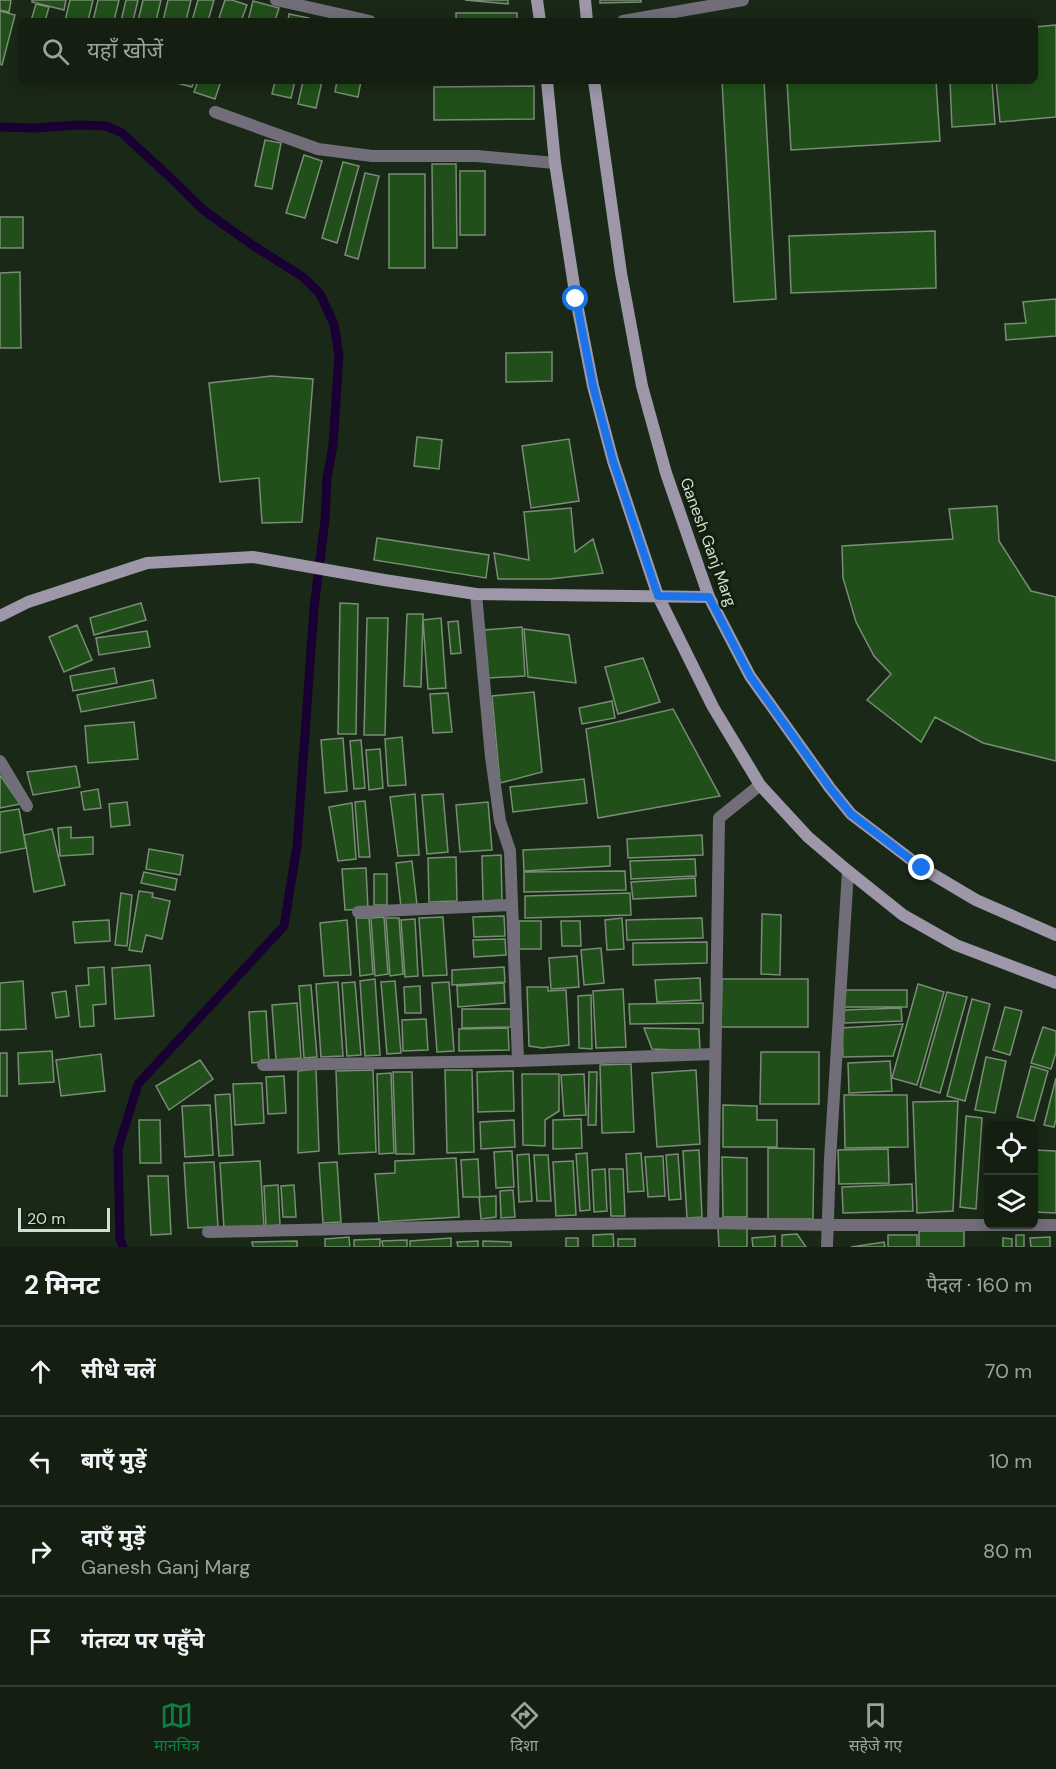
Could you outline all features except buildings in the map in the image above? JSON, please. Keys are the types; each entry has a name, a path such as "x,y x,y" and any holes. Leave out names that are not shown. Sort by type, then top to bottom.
{"main road":[{"path":"537,0 540,18"},
{"path":"585,0 587,18"},
{"path":"547,84 555,163 576,299 593,386 613,461 658,596 712,706 760,785 808,837 848,871 903,915 956,945 1056,983"},
{"name":"Ganesh Ganj Marg","path":"594,84 621,273 642,386 666,473 709,597 750,676 851,814 922,868 976,900 1056,935"},
{"path":"0,616 28,602 147,563 253,558 476,594 709,597"}],"street":[{"path":"640,18 743,0"},
{"path":"284,1 357,18"},
{"path":"214,112 318,148 372,156 477,156 555,163"},
{"path":"476,594 500,821 510,851 518,1061"},
{"path":"0,761 27,806"},
{"path":"713,1223 719,818 760,785"},
{"path":"827,1247 848,871"},
{"path":"358,912 512,905"},
{"path":"263,1065 518,1061 714,1054"},
{"path":"208,1232 569,1224 1056,1225"}],"waterway":[{"path":"0,127 106,126 122,133 202,209 303,277 320,294 334,324 339,356 333,445 327,479 325,520 314,608 297,846 284,926 138,1084 118,1149 120,1239 123,1247"}],"route":[{"path":"576,299 593,386 613,461 658,596 709,597 750,676 830,788 851,814 922,868"}]}
